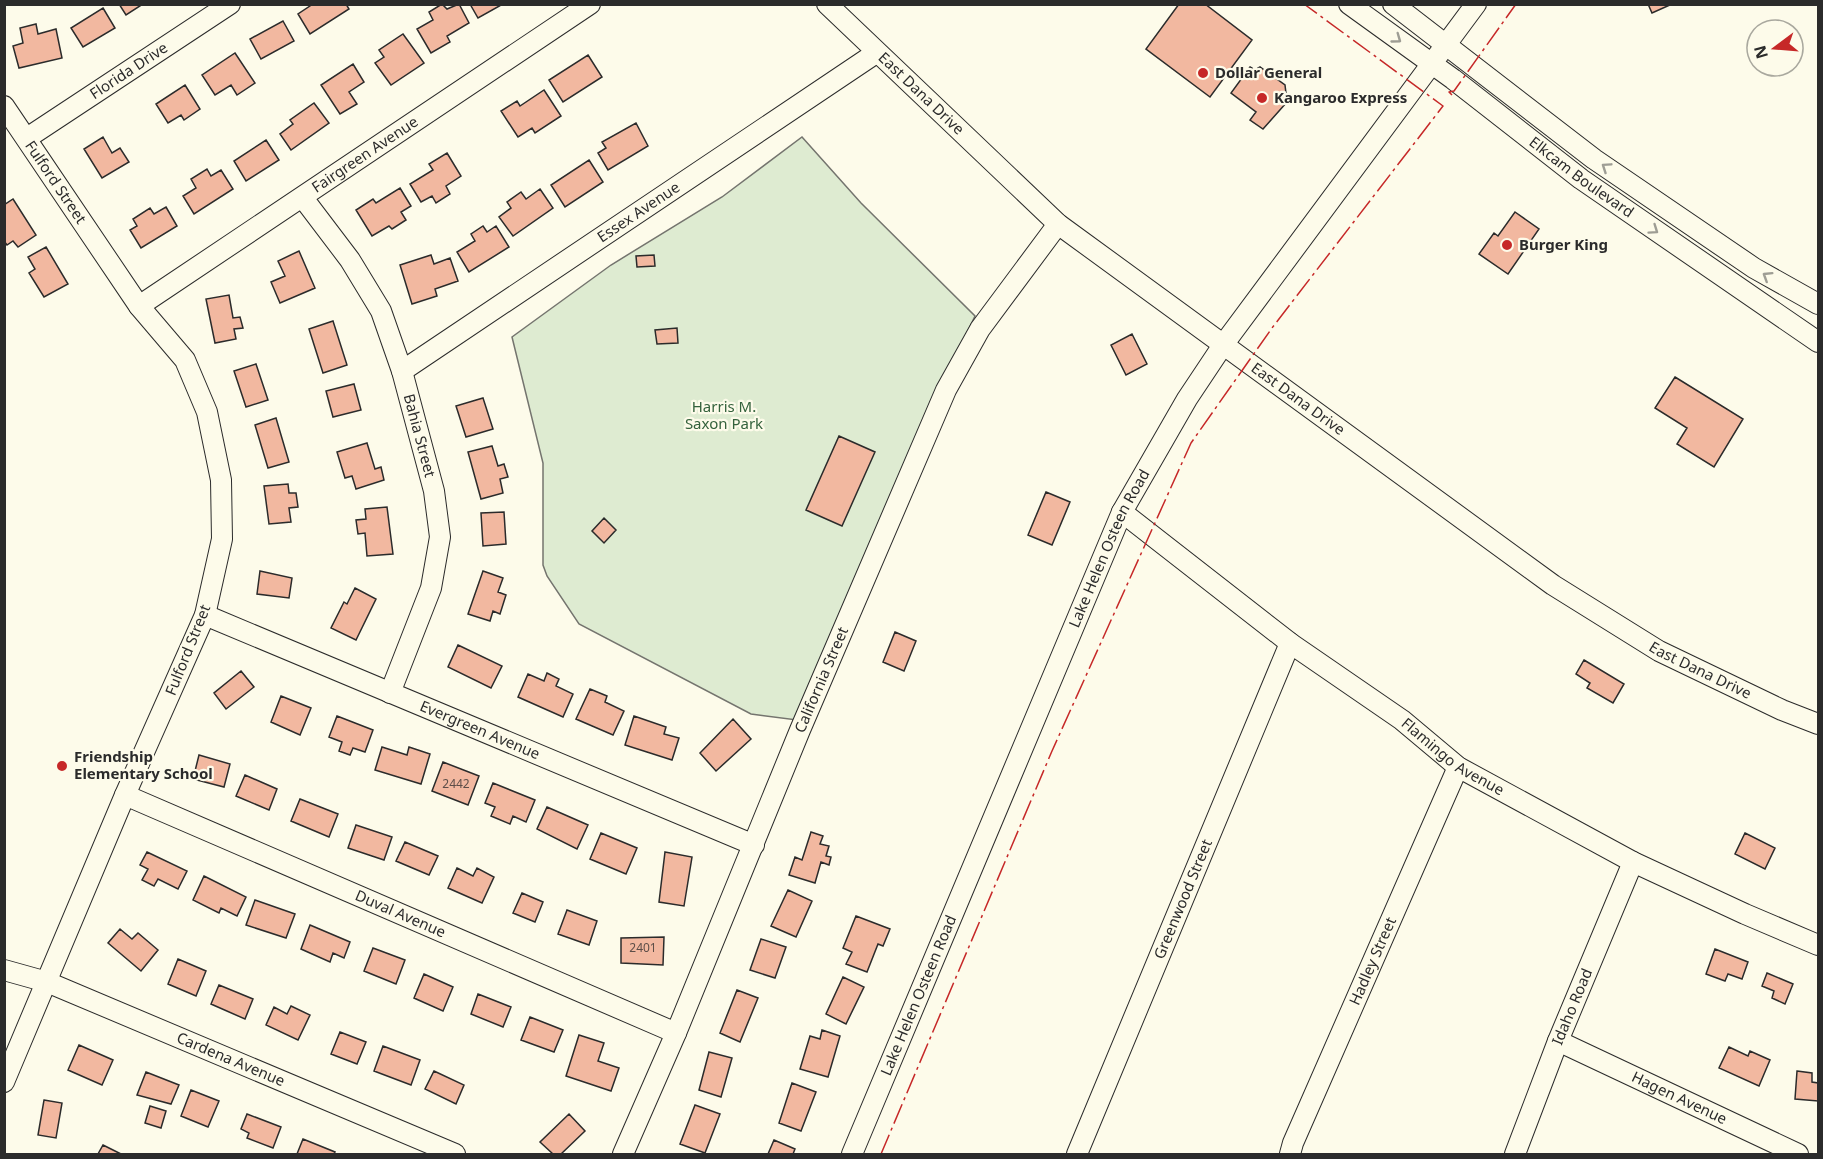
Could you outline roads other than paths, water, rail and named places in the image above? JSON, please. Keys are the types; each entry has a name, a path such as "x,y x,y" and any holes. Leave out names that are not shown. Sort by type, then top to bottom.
{"street":[{"name":"Florida Drive","path":"27,138 230,4"},
{"name":"Fairgreen Avenue","path":"139,306 590,4"},
{"name":"East Dana Drive","path":"827,4 876,54 1058,224 1553,585 1659,651 1782,710 1818,724"},
{"name":"Elkcam Boulevard","path":"1349,4 1581,179 1818,342"},
{"name":"Elkcam Boulevard","path":"1393,4 1594,159 1754,268 1818,304"},
{"name":"Lake Helen Osteen Road","path":"852,1155 1122,512 1187,399 1223,345 1321,216 1476,4"},
{"name":"Essex Avenue","path":"402,371 876,54"},
{"name":"Fulford Street","path":"4,106 139,306 185,360 207,412 222,480 222,539 205,615 125,795 4,1082"},
{"name":"Bahia Street","path":"303,198 350,260 381,311 402,371 434,491 440,537 431,588 390,693"},
{"name":"California Street","path":"623,1155 676,1033 800,729 946,390 980,329 1058,224"},
{"name":"Flamingo Avenue","path":"1122,512 1290,643 1402,720 1458,767 1633,862 1744,914 1818,945"},
{"name":"Evergreen Avenue","path":"205,615 754,845"},
{"name":"Greenwood Street","path":"1077,1155 1290,643"},
{"name":"Hadley Street","path":"1290,1155 1293,1143 1458,767"},
{"name":"Duval Avenue","path":"125,795 676,1033"},
{"name":"Idaho Road","path":"1515,1155 1558,1041 1633,862"},
{"name":"Cardena Avenue","path":"4,970 47,982 455,1155"},
{"name":"Hagen Avenue","path":"1558,1041 1798,1155"}],"place":[{"name":"Dollar General","path":"1203,73"},
{"name":"Kangaroo Express","path":"1262,98"},
{"name":"Burger King","path":"1507,245"},
{"name":"Friendship Elementary School","path":"62,766"}],"park label":[{"name":"Harris M. Saxon Park","path":"724,416"}]}
